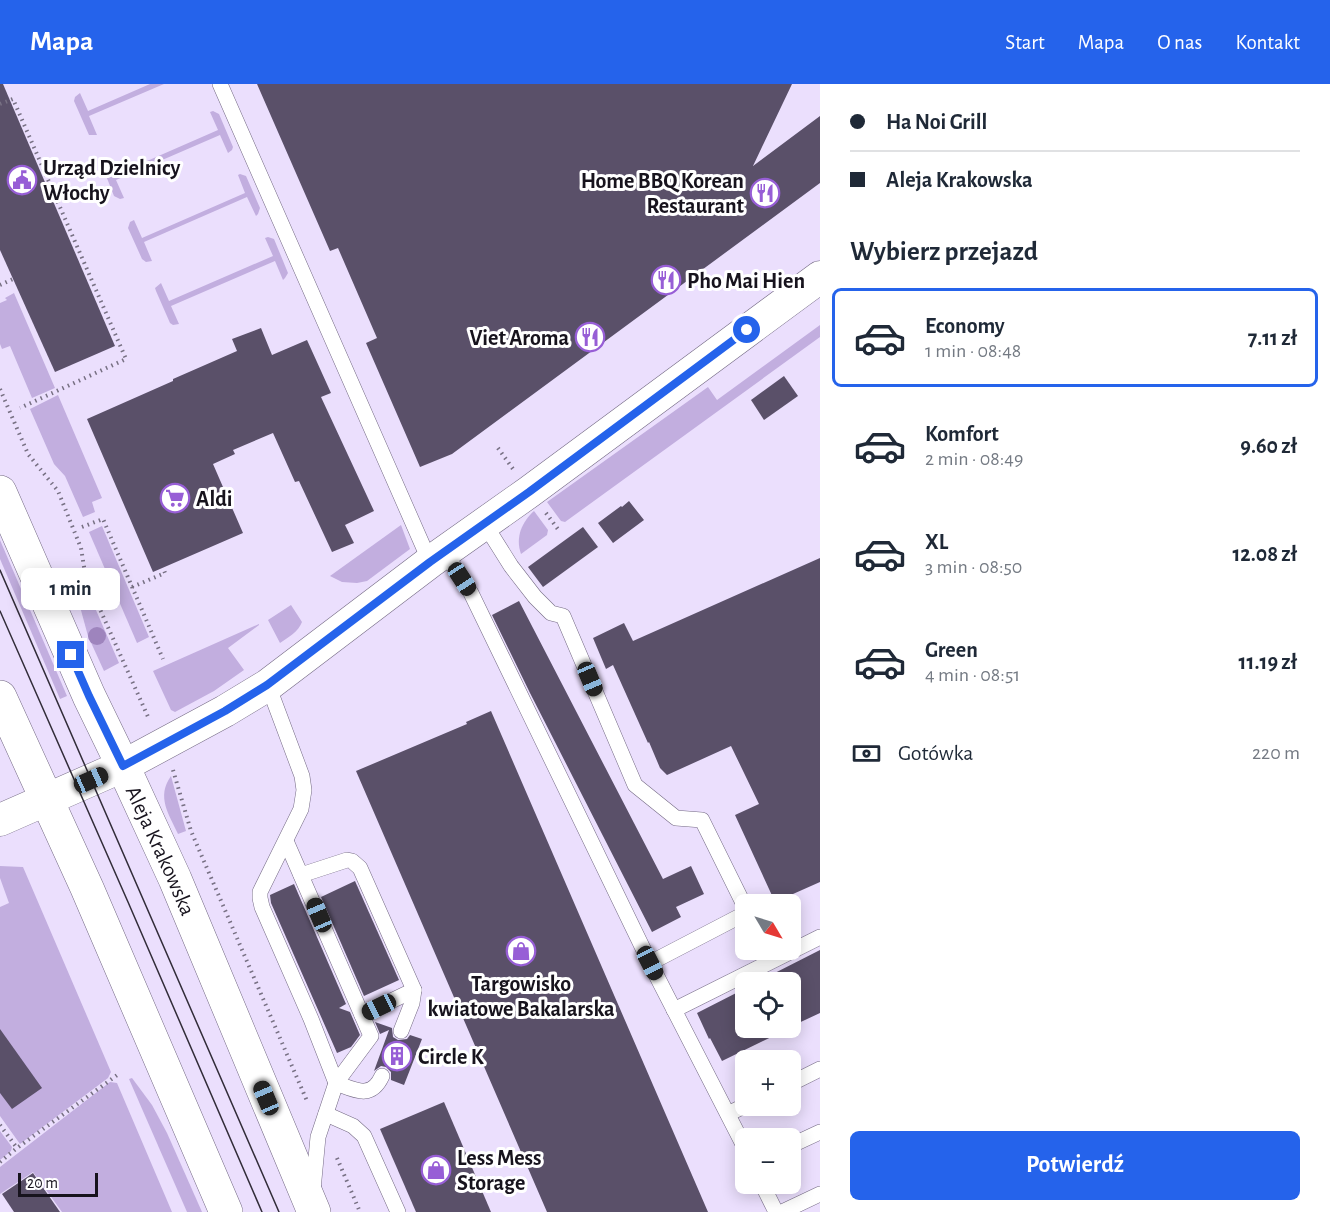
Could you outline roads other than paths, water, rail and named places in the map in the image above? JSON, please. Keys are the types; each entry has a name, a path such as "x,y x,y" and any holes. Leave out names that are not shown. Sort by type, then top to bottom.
{"main road":[{"name":"Aleja Krakowska","path":"0,492 89,696 175,879 313,1210"},
{"path":"0,697 87,888 226,1212"}],"street":[{"path":"0,820 123,766 225,711 267,685 437,556 529,492 820,277"}],"lane":[{"path":"220,84 437,556 471,593 650,963 735,1128"},
{"path":"484,523 511,566 535,597 551,613 563,616 635,785 676,818 702,820 738,894"},
{"path":"267,685 302,776 304,790 301,809 260,892 262,908 336,1083 364,1092 375,1088 382,1076"},
{"path":"286,841 371,1036 336,1083 318,1137 313,1210"},
{"path":"301,875 348,860 360,868 414,990 412,1003 400,1031"},
{"path":"650,963 735,917"},
{"path":"801,944 820,937"},
{"path":"674,1010 759,960"},
{"path":"362,1015 414,990"},
{"path":"801,1078 820,1069"},
{"path":"728,1114 735,1111"},
{"path":"326,1114 353,1126 364,1136 398,1212"},
{"path":"801,1141 820,1132"},
{"path":"767,1194 776,1212"},
{"path":"782,1212 820,1194"}],"tram line":[{"path":"0,570 279,1212"},
{"path":"0,611 262,1212"}],"place":[{"name":"Urząd Dzielnicy Włochy","path":"22,180"},
{"name":"Home BBQ Korean Restaurant","path":"765,193"},
{"name":"Pho Mai Hien","path":"666,280"},
{"name":"Viet Aroma","path":"590,337"},
{"name":"Aldi","path":"175,498"},
{"name":"Targowisko kwiatowe Bakalarska","path":"521,951"},
{"name":"Circle K","path":"397,1056"},
{"name":"Less Mess Storage","path":"436,1170"}]}
